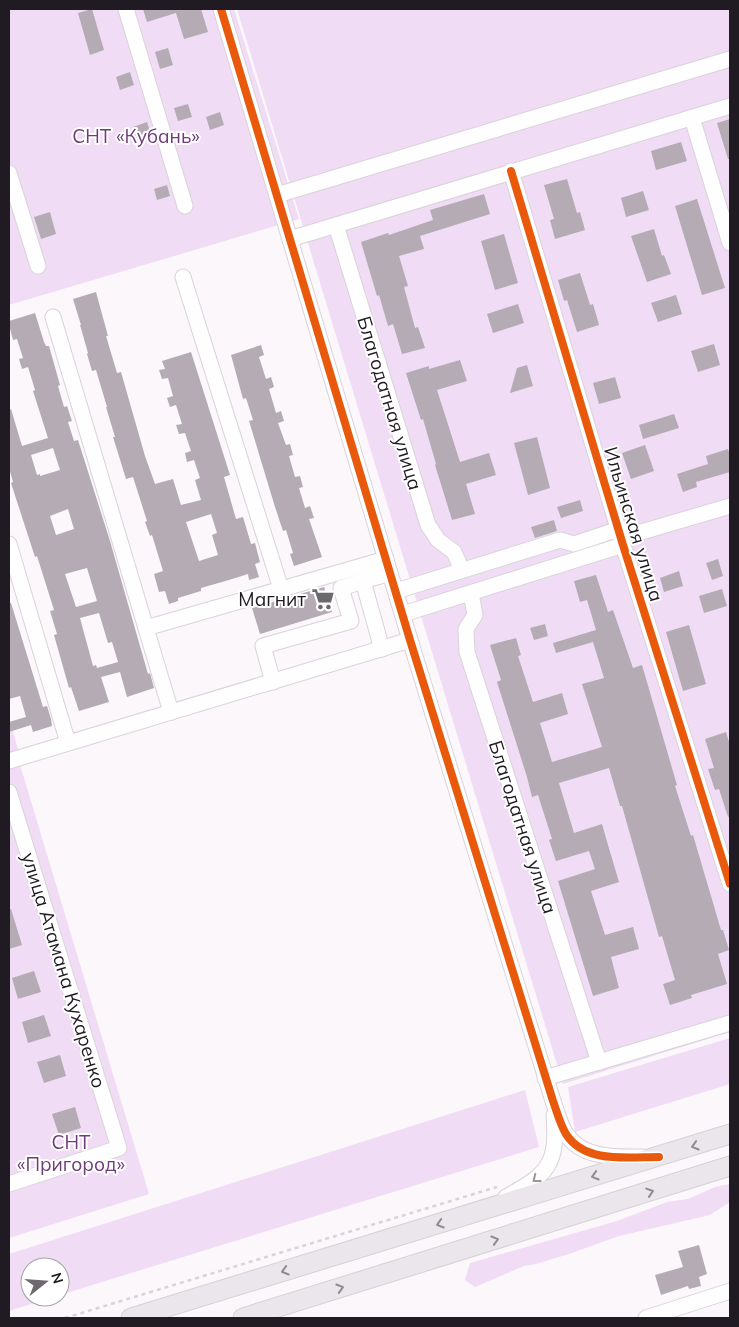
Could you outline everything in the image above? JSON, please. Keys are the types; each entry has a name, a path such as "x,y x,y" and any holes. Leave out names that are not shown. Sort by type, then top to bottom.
{"main road":[{"path":"131,1318 730,1134"},
{"path":"243,1318 730,1166"}],"street":[{"path":"126,9 185,206"},
{"path":"221,9 410,640 553,1102 566,1133 574,1144 584,1151 621,1157 659,1157"},
{"path":"277,195 730,59"},
{"path":"290,239 730,106"},
{"path":"692,118 730,243"},
{"name":"Ильинская улица","path":"511,172 621,538 730,884"},
{"path":"9,173 38,266"},
{"name":"Благодатная улица","path":"336,225 428,525 438,540 454,552 462,570"},
{"path":"183,277 281,589"},
{"path":"53,317 171,712"},
{"path":"403,614 471,593 621,538 730,506"},
{"path":"396,591 560,540 574,544 621,538"},
{"path":"9,544 68,743"},
{"path":"273,682 263,646 351,621 341,588 362,581 388,566"},
{"path":"146,628 281,589 388,566"},
{"path":"362,581 382,649"},
{"name":"Благодатная улица","path":"471,593 475,615 466,629 467,652 599,1062"},
{"path":"9,761 410,640"},
{"name":"улица Атамана Кухаренко","path":"9,792 119,1148 9,1184"},
{"path":"545,1078 730,1023"},
{"path":"482,1211 539,1177 549,1164 556,1135 553,1102"},
{"path":"646,1318 730,1291"}],"path":[{"path":"65,1318 497,1187"}],"green space":[{"name":"СНТ «Кубань»","path":"9,9 234,9 299,219 9,305"},
{"path":"237,9 730,9 730,1032 563,1084"},
{"name":"СНТ «Пригород»","path":"9,718 18,749 18,758 149,1194 9,1238"},
{"path":"730,1038 730,1084 575,1132 568,1087"},
{"path":"525,1090 539,1147 70,1292 70,1257 20,1257 20,1307 22,1307 9,1311 9,1254"},
{"path":"730,1184 730,1202 710,1215 619,1236 569,1254 524,1266 475,1287 465,1280 470,1263 617,1221 667,1202 688,1199 715,1187"}],"building":[{"path":"92,9 104,50 90,55 78,13"},
{"path":"143,9 201,9 208,32 184,39 176,13 147,22"},
{"path":"168,48 173,65 160,69 155,52"},
{"path":"130,72 134,85 120,90 116,77"},
{"path":"188,104 192,117 178,121 174,108"},
{"path":"220,112 224,125 210,130 206,117"},
{"path":"730,119 730,159 728,159 717,123"},
{"path":"147,122 151,135 137,140 133,127"},
{"path":"681,142 687,161 656,170 651,151"},
{"path":"567,179 577,213 580,212 585,230 555,239 550,220 554,219 544,185"},
{"path":"167,185 170,196 157,200 154,189"},
{"path":"643,191 649,210 626,217 621,198"},
{"path":"484,194 490,214 420,236 424,249 399,256 408,286 404,287 415,328 418,327 425,348 402,354 393,324 388,326 379,295 377,296 361,242 433,220 430,210"},
{"path":"697,199 725,288 702,295 675,206"},
{"path":"50,212 56,234 41,239 34,217"},
{"path":"654,229 662,256 664,255 671,274 647,282 631,236"},
{"path":"504,234 518,283 495,290 481,241"},
{"path":"580,273 590,305 593,304 599,325 577,332 567,300 564,301 558,280"},
{"path":"96,292 117,373 121,372 155,484 173,479 181,505 201,500 195,480 200,478 194,460 187,462 185,453 191,451 185,433 179,434 176,425 182,424 176,405 170,407 167,398 173,396 168,378 162,379 159,370 165,369 162,361 191,352 230,475 224,477 236,519 243,517 251,544 255,543 260,562 255,564 259,577 249,580 248,574 201,588 201,591 178,598 178,601 169,604 165,591 159,592 154,574 163,571 152,535 150,536 145,522 147,521 133,477 126,479 96,370 92,371 73,299","holes":["211,514 217,533 212,535 218,555 199,561 186,522"]},
{"path":"676,295 682,314 658,322 651,303"},
{"path":"518,304 524,323 493,333 487,314"},
{"path":"35,313 44,342 46,346 49,346 64,407 67,406 72,421 68,422 74,441 78,440 110,541 148,674 150,673 154,688 127,697 120,672 101,677 109,702 79,711 71,687 69,688 54,635 57,634 50,611 54,610 11,483 13,482 9,468 9,410 11,409 22,446 48,438 33,391 35,390 28,367 22,369 19,359 23,358 17,339 13,340 9,321","holes":["53,448 60,470 40,476 40,474 37,475 31,455","68,509 74,529 56,535 50,516","87,568 97,601 76,607 65,574","99,613 108,643 112,642 118,662 97,668 96,665 93,666 80,618"]},
{"path":"714,344 720,365 698,372 691,351"},
{"path":"261,345 264,355 259,357 266,379 271,377 274,387 269,389 276,413 281,411 284,421 278,423 286,445 290,444 293,455 289,456 295,477 300,476 303,487 299,488 305,508 310,506 314,518 309,519 322,557 294,566 290,554 293,553 286,530 283,531 275,507 249,421 253,420 246,398 243,399 231,355"},
{"path":"460,360 467,381 437,390 460,462 489,453 496,475 466,484 475,514 452,520 423,419 421,420 406,373"},
{"path":"527,365 533,386 510,393 517,368"},
{"path":"615,377 621,398 599,404 593,383"},
{"path":"674,414 679,428 643,439 639,425"},
{"path":"537,437 550,488 528,495 514,443"},
{"path":"645,445 654,471 631,479 622,453"},
{"path":"728,449 730,472 696,482 697,487 683,492 677,474 708,464 706,456"},
{"path":"580,500 583,511 561,518 557,507"},
{"path":"554,520 557,531 535,538 531,527"},
{"path":"718,559 723,576 712,580 706,563"},
{"path":"679,571 683,586 664,592 660,578"},
{"path":"596,575 608,612 613,610 633,668 642,665 677,785 675,786 691,836 693,835 721,930 723,930 729,950 718,954 727,984 691,995 692,998 670,1005 663,984 675,980 662,936 659,937 622,806 620,806 609,768 559,783 574,833 602,824 619,882 591,891 605,935 633,927 639,949 611,957 619,988 593,996 558,881 595,869 589,851 556,861 549,840 552,839 538,795 532,797 497,682 501,680 490,645 516,638 521,655 518,656 533,702 562,693 568,714 540,723 552,762 602,747 582,684 604,678 593,642 556,653 553,643 596,630 587,600 580,602 574,581"},
{"path":"324,587 332,612 260,634 252,608"},
{"path":"722,589 727,606 704,613 699,596"},
{"path":"9,603 11,603 43,707 47,706 51,719 52,726 33,732 31,725 9,732 9,722 26,717 20,696 9,699"},
{"path":"545,624 548,636 534,640 530,628"},
{"path":"689,625 706,684 683,691 666,632"},
{"path":"726,732 730,745 730,816 728,817 719,789 715,790 708,769 714,768 705,739"},
{"path":"9,909 11,909 22,945 9,949"},
{"path":"34,971 41,992 18,999 12,978"},
{"path":"44,1015 51,1036 28,1043 22,1022"},
{"path":"60,1055 66,1076 44,1083 37,1062"},
{"path":"75,1107 81,1128 59,1135 52,1114"},
{"path":"699,1245 707,1274 699,1277 701,1286 689,1289 688,1286 661,1295 655,1275 683,1267 678,1251"}],"cycle path":[{"path":"221,9 410,640 560,1122 574,1144 584,1150 608,1157 659,1157"},
{"path":"511,171 623,545 730,884"}],"place":[{"name":"Магнит","path":"323,599"}]}
